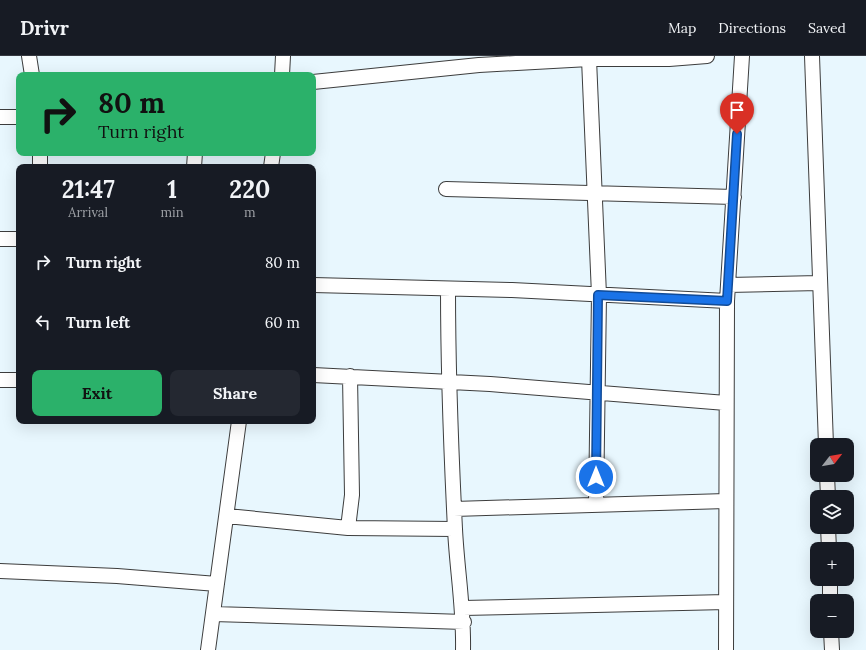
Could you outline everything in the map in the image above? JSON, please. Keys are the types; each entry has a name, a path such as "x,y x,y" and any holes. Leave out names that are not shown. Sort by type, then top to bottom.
{"street":[{"path":"29,56 32,72"},
{"path":"282,72 283,56"},
{"path":"316,82 479,65 589,59 669,59 707,56"},
{"path":"726,650 727,301 742,56"},
{"path":"812,56 826,438"},
{"path":"589,59 598,295 596,505"},
{"path":"0,117 16,117"},
{"path":"446,189 734,197"},
{"path":"0,239 16,239"},
{"path":"728,285 819,283"},
{"path":"316,285 727,301"},
{"path":"448,289 448,382 455,529 463,615 463,650"},
{"path":"316,375 596,392 726,403"},
{"path":"348,528 352,495 350,376"},
{"path":"0,380 16,380"},
{"path":"208,650 239,424"},
{"path":"454,509 726,501"},
{"path":"227,516 348,528 455,529"},
{"path":"0,571 117,576 217,584"},
{"path":"213,614 463,615 726,602"},
{"path":"831,638 832,650"}],"route":[{"path":"596,477 598,295 727,301 737,134"}]}
